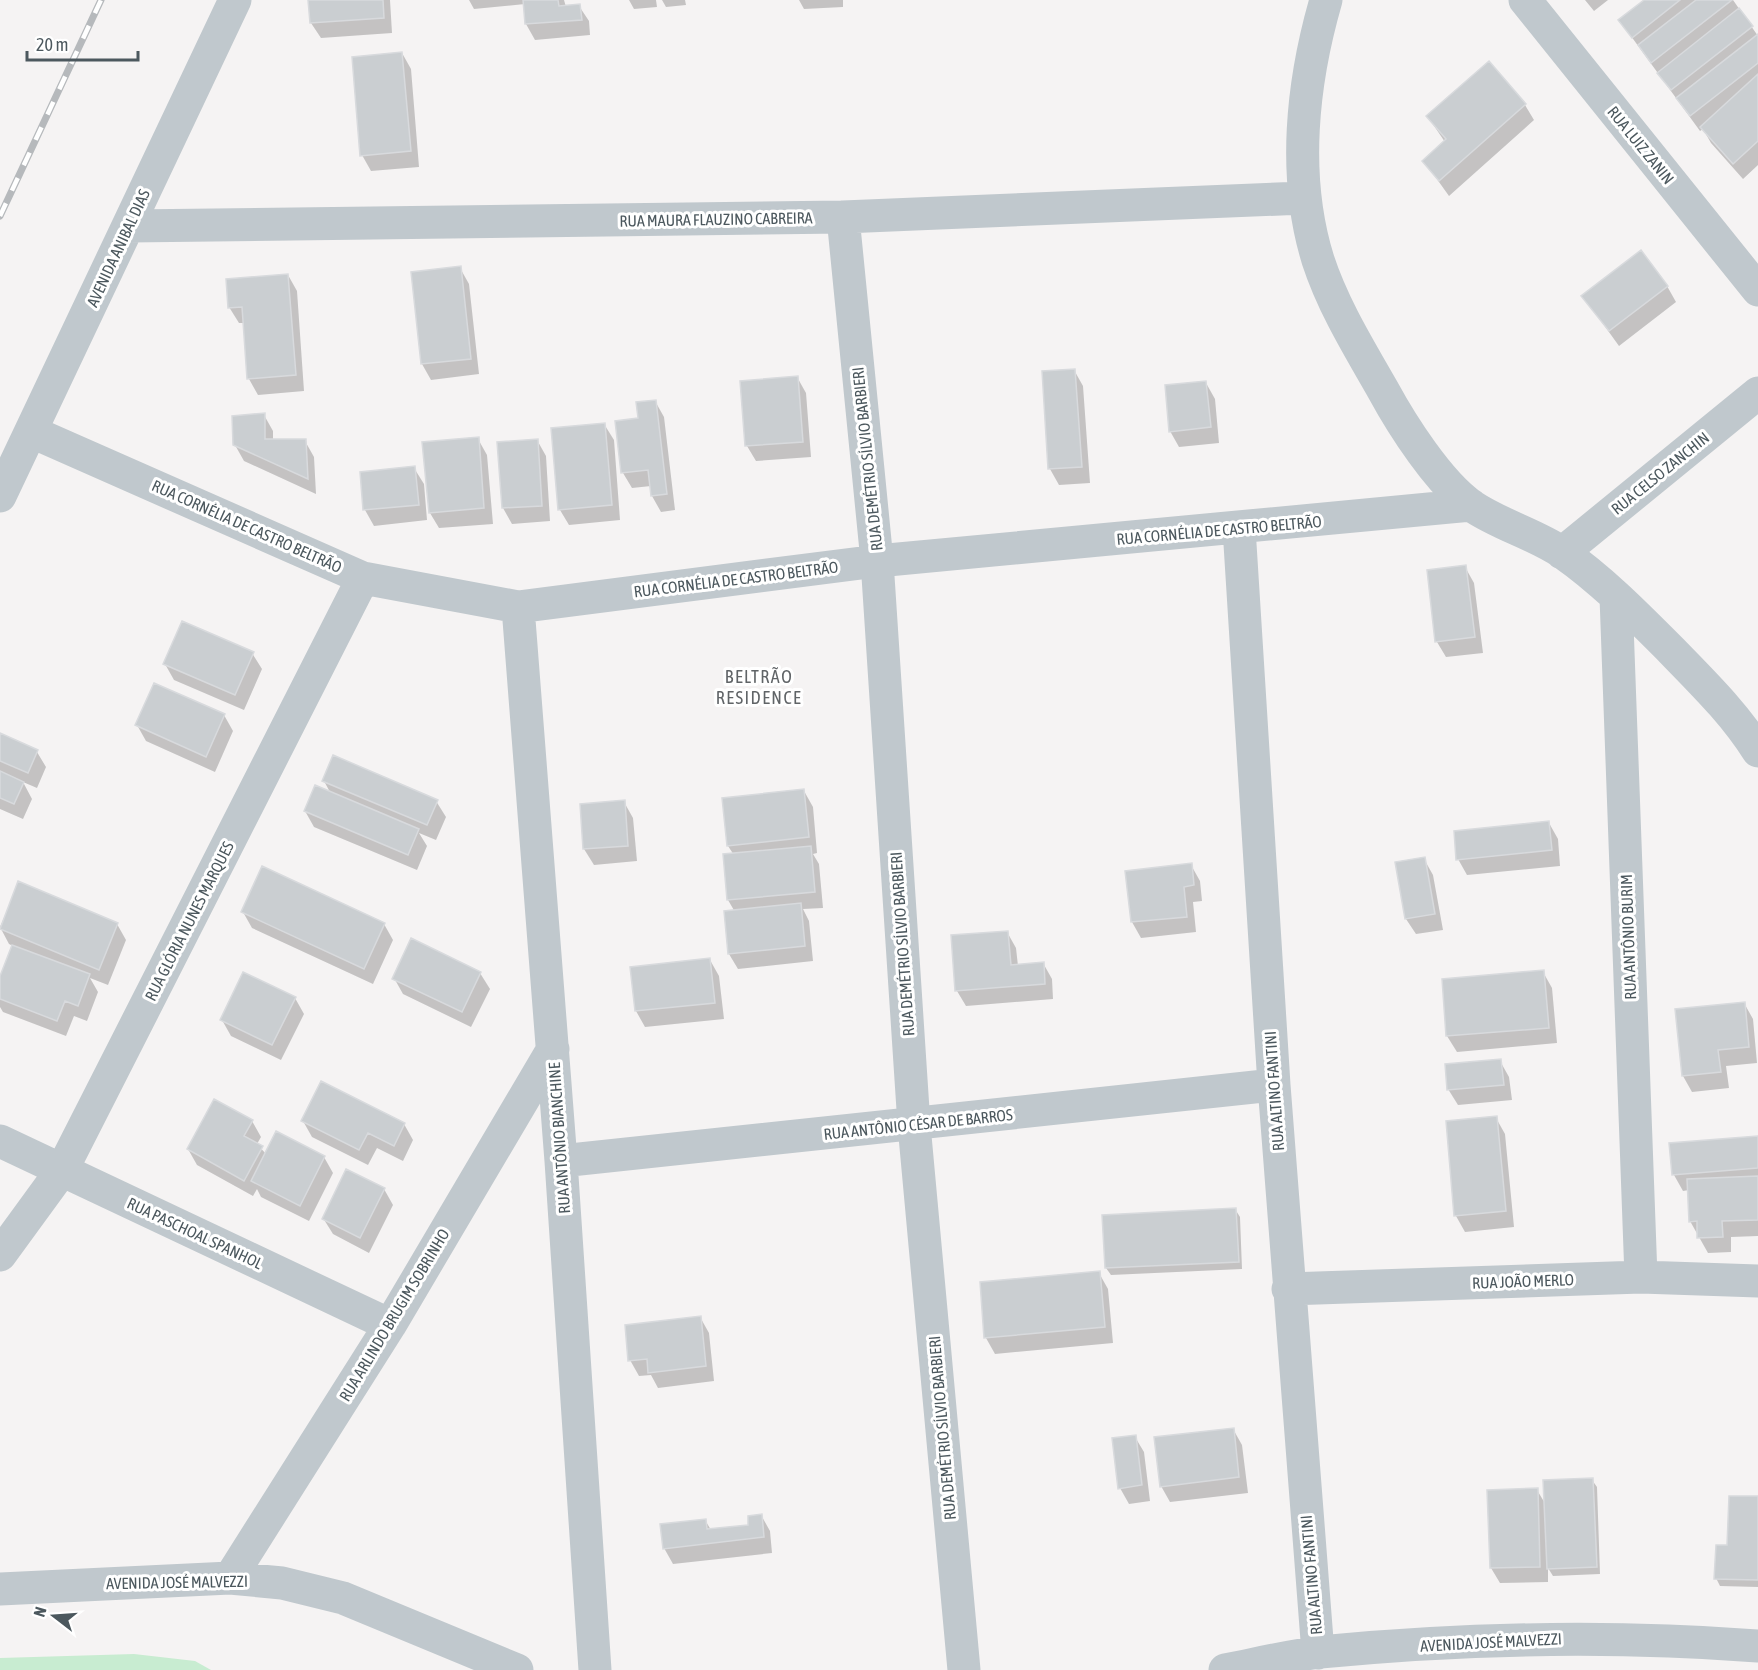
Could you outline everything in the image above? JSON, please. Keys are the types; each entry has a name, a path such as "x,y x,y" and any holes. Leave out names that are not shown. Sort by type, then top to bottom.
{"street":[{"name":"AVENIDA ANIBAL DIAS","path":"0,496 235,0"},
{"path":"1326,0 1313,46 1305,106 1303,198 1318,260 1340,312 1390,403 1428,461 1471,505 1563,553 1616,597 1721,701 1758,751"},
{"name":"RUA LUIZ ZANIN","path":"1525,0 1758,290"},
{"name":"RUA MAURA FLAUZINO CABREIRA","path":"129,226 843,218 1303,198"},
{"name":"RUA DEMÉTRIO SÍLVIO BARBIERI","path":"843,218 877,561 914,1125 964,1670"},
{"name":"RUA CELSO ZANCHIN","path":"1563,553 1758,393"},
{"name":"RUA CORNÉLIA DE CASTRO BELTRÃO","path":"32,432 363,578 518,607 877,561 1471,505"},
{"name":"RUA ALTINO FANTINI","path":"1239,528 1288,1289 1318,1653"},
{"name":"RUA GLÓRIA NUNES MARQUES","path":"0,1256 62,1170 363,578"},
{"name":"RUA ANTÔNIO BURIM","path":"1616,597 1641,1278"},
{"name":"RUA ANTÔNIO BIANCHINE","path":"518,607 553,1049 595,1670"},
{"name":"RUA ARLINDO BRUGIM SOBRINHO","path":"230,1578 390,1324 553,1049"},
{"name":"RUA ANTÔNIO CÉSAR DE BARROS","path":"561,1161 1274,1085"},
{"name":"RUA PASCHOAL SPANHOL","path":"0,1141 390,1324"},
{"name":"RUA JOÃO MERLO","path":"1288,1289 1641,1278 1758,1281"},
{"name":"AVENIDA JOSÉ MALVEZZI","path":"0,1588 230,1578 282,1583 343,1598 517,1670"},
{"name":"AVENIDA JOSÉ MALVEZZI","path":"1225,1670 1318,1653 1551,1638 1663,1639 1758,1646"}],"green space":[{"path":"134,1654 195,1661 211,1670 0,1670 0,1658"}],"building":[{"path":"308,0 383,0 384,18 310,23"},
{"path":"523,0 558,0 559,6 580,4 582,20 525,24"},
{"path":"1644,0 1680,0 1632,38 1618,20"},
{"path":"1696,0 1732,0 1651,63 1638,45"},
{"path":"1739,8 1753,26 1671,90 1657,73"},
{"path":"1758,34 1758,63 1690,116 1676,98"},
{"path":"402,52 411,151 360,156 352,57"},
{"path":"1489,61 1526,104 1439,181 1422,161 1446,139 1426,116"},
{"path":"1758,74 1758,141 1733,164 1700,127"},
{"path":"1641,250 1668,286 1609,331 1581,296"},
{"path":"461,266 471,359 421,364 411,272"},
{"path":"288,274 296,375 247,379 242,307 228,308 226,279"},
{"path":"1075,369 1082,467 1048,469 1042,371"},
{"path":"798,376 803,442 745,446 740,381"},
{"path":"1206,381 1211,427 1169,432 1165,385"},
{"path":"656,400 667,494 651,496 648,470 621,473 615,421 638,418 636,402"},
{"path":"265,413 265,439 306,439 308,479 233,445 232,416"},
{"path":"605,423 612,505 558,510 551,428"},
{"path":"479,437 484,508 429,513 422,442"},
{"path":"538,439 542,506 502,508 497,442"},
{"path":"415,466 419,505 363,510 360,472"},
{"path":"1466,565 1475,637 1435,642 1427,570"},
{"path":"182,621 254,652 235,695 163,664"},
{"path":"154,683 225,714 206,757 135,725"},
{"path":"0,733 38,750 28,773 0,761"},
{"path":"333,755 438,800 427,825 322,781"},
{"path":"0,771 24,782 14,804 0,798"},
{"path":"315,785 419,829 408,855 304,811"},
{"path":"804,789 809,837 727,846 722,798"},
{"path":"625,800 628,846 583,849 580,804"},
{"path":"1549,821 1552,850 1456,860 1454,831"},
{"path":"811,846 815,892 727,900 723,854"},
{"path":"1425,857 1435,914 1405,919 1395,862"},
{"path":"1192,863 1194,885 1184,887 1187,917 1131,922 1125,871"},
{"path":"262,866 385,923 364,969 241,912"},
{"path":"18,881 118,923 99,970 0,929"},
{"path":"801,903 805,946 728,954 724,911"},
{"path":"1008,931 1011,965 1044,962 1045,984 955,991 951,935"},
{"path":"411,938 481,972 462,1012 392,979"},
{"path":"12,945 90,974 78,1006 65,1001 57,1021 0,999 0,976"},
{"path":"710,958 715,1003 635,1011 630,967"},
{"path":"1544,970 1549,1028 1446,1036 1442,979"},
{"path":"243,972 296,997 272,1045 220,1020"},
{"path":"1745,1002 1749,1047 1718,1050 1721,1072 1682,1076 1675,1009"},
{"path":"1501,1059 1504,1085 1447,1090 1445,1064"},
{"path":"321,1081 405,1123 394,1146 368,1133 359,1150 301,1121"},
{"path":"214,1099 253,1120 244,1136 263,1146 244,1181 187,1149"},
{"path":"1497,1116 1506,1211 1454,1216 1446,1121"},
{"path":"276,1131 325,1156 300,1206 251,1181"},
{"path":"1758,1136 1758,1168 1672,1175 1669,1143"},
{"path":"346,1169 385,1188 360,1238 322,1219"},
{"path":"1758,1176 1758,1220 1722,1221 1723,1237 1697,1238 1697,1221 1689,1222 1687,1179"},
{"path":"1236,1208 1239,1262 1105,1268 1102,1215"},
{"path":"1100,1271 1105,1327 984,1338 980,1282"},
{"path":"701,1316 706,1366 648,1373 647,1359 628,1361 625,1325"},
{"path":"1234,1428 1239,1477 1160,1487 1154,1437"},
{"path":"1136,1435 1142,1485 1118,1489 1112,1438"},
{"path":"1593,1478 1597,1567 1547,1569 1543,1480"},
{"path":"1538,1488 1540,1567 1490,1568 1487,1490"},
{"path":"1729,1496 1758,1496 1758,1580 1714,1579 1716,1545 1727,1545"},
{"path":"762,1514 764,1537 663,1549 660,1524 706,1519 707,1529 748,1525 748,1516"}],"railway":[{"path":"0,216 101,0"}],"district":[{"name":"BELTRÃO RESIDENCE","path":"759,687"}]}
